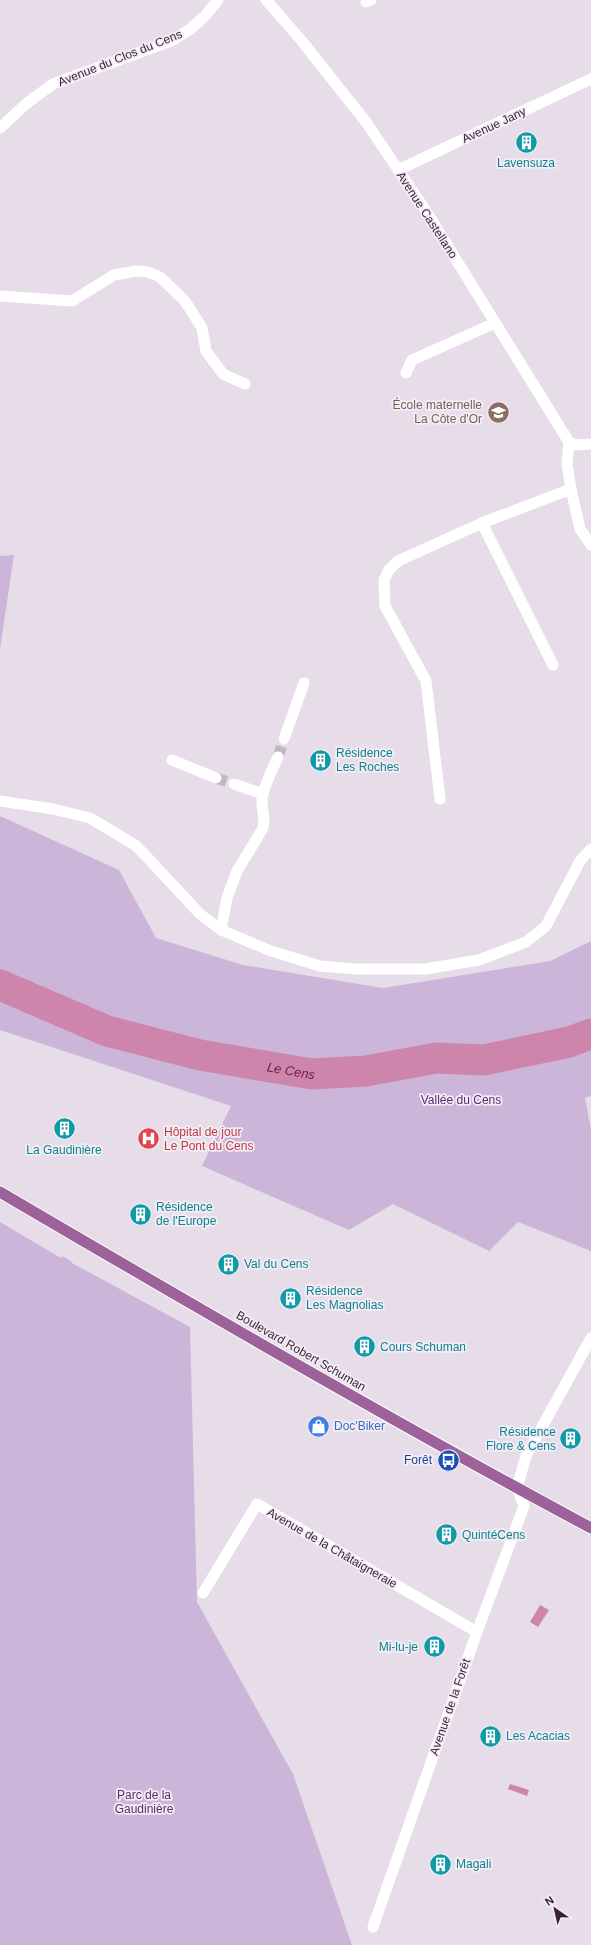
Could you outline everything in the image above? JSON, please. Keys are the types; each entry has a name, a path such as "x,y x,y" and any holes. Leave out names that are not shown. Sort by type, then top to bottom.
{"main road":[{"name":"Boulevard Robert Schuman","path":"0,1192 173,1294 517,1488 591,1528"}],"street":[{"name":"Avenue du Clos du Cens","path":"0,128 27,103 53,84 171,41 189,30 204,17 218,0"},
{"name":"Avenue Castellano","path":"266,0 301,40 366,122 398,170 569,442"},
{"name":"Avenue Jany","path":"398,170 591,79"},
{"path":"0,296 72,301 114,275 136,271 148,272 160,277 185,302 202,328 206,351 223,374 245,384"},
{"path":"406,372 412,360 495,323"},
{"path":"591,444 574,445 569,442 567,464 580,529 591,545"},
{"path":"440,799 426,681 385,606 384,580 389,570 398,561 482,523 571,489"},
{"path":"482,523 553,665"},
{"path":"284,739 304,683"},
{"path":"221,930 226,898 237,871 263,828 263,794 278,757"},
{"path":"172,760 216,778"},
{"path":"234,784 263,794"},
{"path":"0,801 53,809 90,818 134,846 146,856 200,914 221,930 271,951 320,966 355,969 425,969 479,960 526,942 546,926 580,861 591,850"},
{"path":"517,1488 526,1456 591,1338"},
{"name":"Avenue de la Forêt","path":"373,1926 477,1632 524,1506 517,1488"},
{"name":"Avenue de la Châtaigneraie","path":"203,1593 257,1504 477,1632"}],"green space":[{"path":"14,555 0,649 0,556"},
{"name":"Vallée du Cens","path":"0,816 119,870 156,938 243,965 383,988 550,961 591,941 591,1096 585,1098 591,1129 591,1251 518,1222 489,1251 393,1204 349,1230 202,1166 231,1106 0,1030"},
{"name":"Parc de la Gaudinière","path":"0,1222 61,1258 63,1256 72,1263 190,1327 197,1602 293,1774 352,1945 0,1945"}],"shaded area":[{"path":"540,1605 549,1610 538,1627 530,1622"},
{"path":"510,1784 529,1790 527,1796 508,1789"}],"waterway":[{"name":"Le Cens","path":"0,985 107,1031 200,1055 312,1074 366,1071 436,1058 484,1060 569,1042 591,1034"}],"tunnel":[{"path":"278,757 284,739"},
{"path":"216,778 234,784"}],"place":[{"name":"Lavensuza","path":"526,142"},
{"name":"École maternelle La Côte d'Or","path":"498,412"},
{"name":"Résidence Les Roches","path":"321,760"},
{"name":"La Gaudinière","path":"64,1129"},
{"name":"Hôpital de jour Le Pont du Cens","path":"148,1139"},
{"name":"Résidence de l'Europe","path":"140,1214"},
{"name":"Val du Cens","path":"228,1264"},
{"name":"Résidence Les Magnolias","path":"290,1298"},
{"name":"Cours Schuman","path":"365,1347"},
{"name":"Doc'Biker","path":"318,1426"},
{"name":"Résidence Flore & Cens","path":"571,1439"},
{"name":"Forêt","path":"448,1460"},
{"name":"QuintéCens","path":"447,1535"},
{"name":"Mi-lu-je","path":"434,1647"},
{"name":"Les Acacias","path":"490,1736"},
{"name":"Magali","path":"440,1864"}]}
